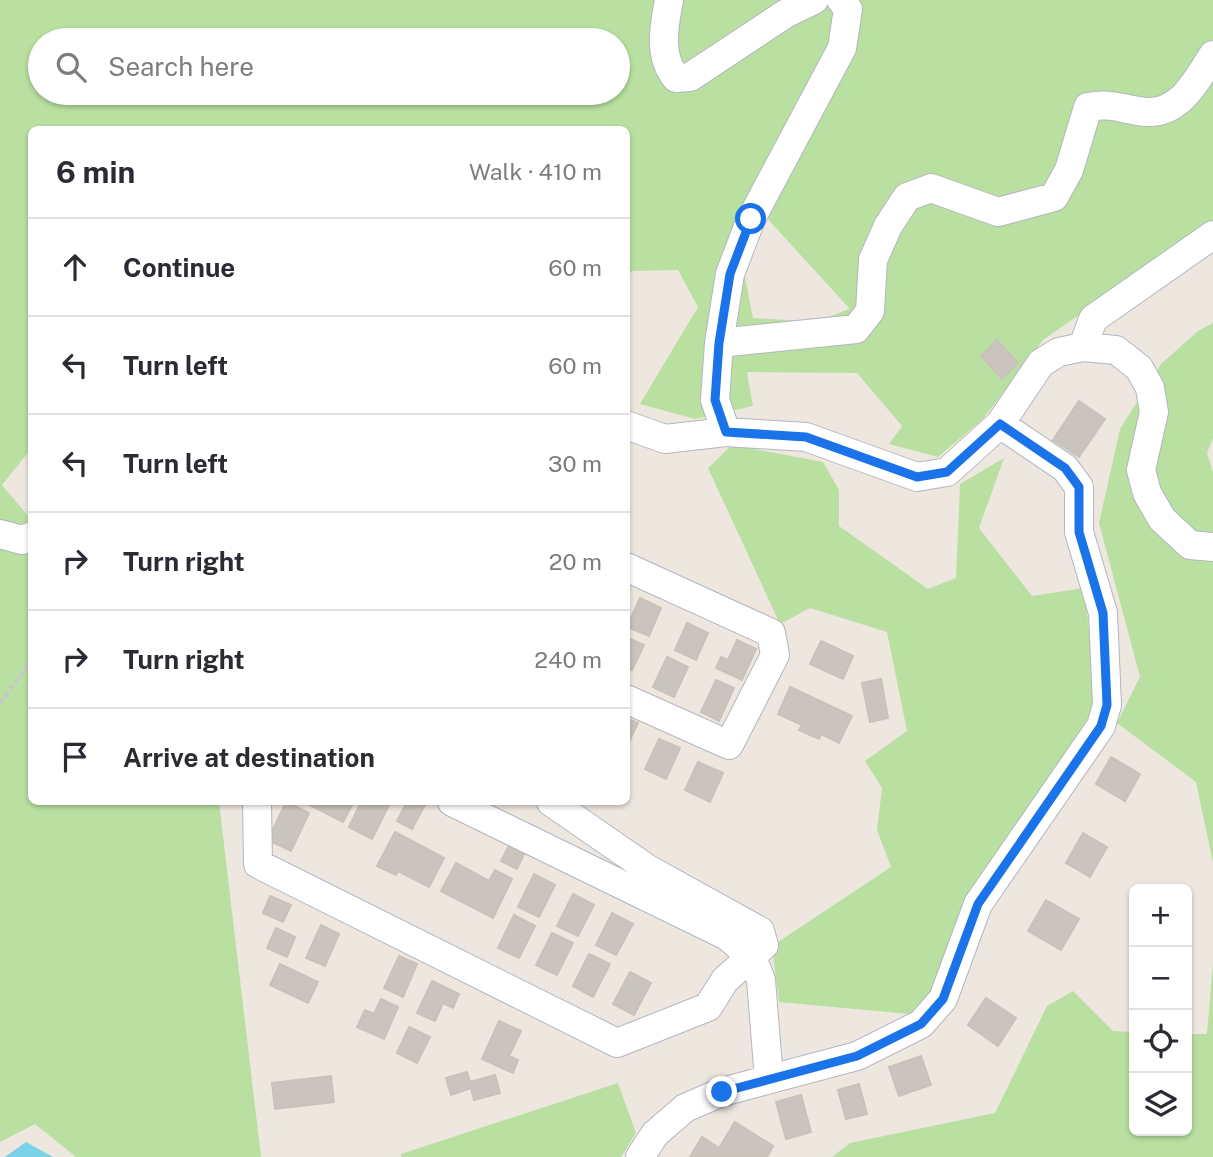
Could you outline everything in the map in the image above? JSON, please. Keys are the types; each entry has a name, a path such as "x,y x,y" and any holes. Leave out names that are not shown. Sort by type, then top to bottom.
{"street":[{"path":"669,0 664,30 666,66 676,78 690,77 785,14 814,0"},
{"path":"726,432 715,400 719,343 730,274 751,219 842,48 848,9 841,0"},
{"path":"719,343 856,330 870,311 873,260 888,226 907,197 931,188 998,212 1054,197 1069,170 1087,107 1107,103 1149,112 1181,102 1213,55"},
{"path":"1083,347 1093,318 1213,235"},
{"path":"630,426 665,439 726,432 806,437 917,477 947,472 1000,424 1041,363 1059,352 1083,347 1116,350 1139,368 1150,388 1154,412 1141,470 1147,494 1162,519 1190,545 1213,547"},
{"path":"640,1157 655,1134 685,1108 722,1092 857,1056 921,1024 943,999 978,904 1101,726 1107,705 1103,613 1079,532 1079,487 1065,468 1000,424"},
{"path":"0,534 22,540 28,538"},
{"path":"630,569 771,633 775,655 729,745 630,701"},
{"path":"257,805 258,863 617,1044 708,1007 725,980 764,945 760,931 648,869 555,805"},
{"path":"458,805 727,936 752,957 761,980 769,1079"}],"path":[{"path":"0,703 28,665"}],"green space":[{"path":"0,0 1213,0 1213,221 1043,340 983,419 938,457 889,444 902,426 857,373 747,372 753,406 695,419 640,404 698,307 678,270 630,273 630,126 28,126 28,453 2,485 28,516 28,805 219,805 261,1157 76,1157 35,1124 0,1142","holes":["764,215 849,308 816,322 753,318 741,257"]},
{"path":"1213,323 1213,438 1207,453 1213,472 1213,863 1196,782 1117,723 1140,677 1099,523 1120,429 1161,364 1198,331"},
{"path":"732,445 823,462 839,490 839,526 928,589 956,578 960,484 1004,458 979,528 1032,596 1084,588 1099,709 972,887 941,990 920,1015 779,1002 772,946 891,867 877,830 882,788 865,761 907,731 887,632 810,608 780,624 708,468"},
{"path":"1213,963 1213,1157 832,1157 850,1143 995,1113 1047,1006 1073,991 1113,1031 1129,1032 1129,1136 1192,1136 1192,1034 1207,1034"},
{"path":"618,1083 636,1133 621,1157 401,1157 401,1154"}],"water":[{"path":"26,1142 53,1157 5,1157"}],"building":[{"path":"997,340 1018,363 1002,379 981,356"},
{"path":"1079,401 1105,419 1079,457 1053,440"},
{"path":"640,598 661,608 649,636 630,628 630,620"},
{"path":"687,623 708,633 696,660 675,650"},
{"path":"630,639 644,645 630,669"},
{"path":"737,640 756,649 742,680 716,668 721,657 728,660"},
{"path":"821,641 853,656 843,679 810,664"},
{"path":"667,657 688,667 674,697 653,687"},
{"path":"881,679 888,718 870,722 862,683"},
{"path":"716,680 734,688 719,721 701,712"},
{"path":"790,687 852,716 839,743 821,734 819,739 799,730 802,725 778,714"},
{"path":"630,720 638,723 630,740"},
{"path":"659,739 680,748 666,779 645,769"},
{"path":"1111,757 1140,774 1125,801 1096,784"},
{"path":"698,762 723,773 710,802 685,790"},
{"path":"285,805 292,805 309,813 291,851 268,840"},
{"path":"310,805 352,805 343,822"},
{"path":"360,805 389,805 372,839 349,827"},
{"path":"405,805 425,805 412,829 397,821"},
{"path":"395,832 444,858 429,887 398,871 396,875 377,866"},
{"path":"1083,833 1107,847 1090,877 1066,863"},
{"path":"511,842 526,850 517,869 501,861"},
{"path":"456,863 489,881 495,870 512,879 493,918 441,891"},
{"path":"534,874 555,885 539,917 518,907"},
{"path":"573,894 594,905 578,936 557,926"},
{"path":"270,896 291,905 283,922 263,913"},
{"path":"1046,900 1079,919 1061,950 1028,931"},
{"path":"612,913 633,924 616,955 596,945"},
{"path":"514,915 535,926 519,958 498,948"},
{"path":"321,925 339,934 325,966 306,958"},
{"path":"276,928 295,937 287,957 267,948"},
{"path":"552,933 573,943 557,975 536,965"},
{"path":"589,954 610,964 593,997 573,986"},
{"path":"399,956 417,964 403,997 384,988"},
{"path":"280,964 318,982 308,1003 270,985"},
{"path":"630,972 651,983 634,1015 613,1004"},
{"path":"432,981 459,994 453,1008 443,1003 435,1021 417,1013"},
{"path":"986,998 1016,1018 998,1046 968,1025"},
{"path":"381,999 398,1007 384,1039 357,1027 365,1010 374,1014"},
{"path":"499,1021 521,1031 509,1056 518,1060 513,1073 482,1059"},
{"path":"409,1027 430,1037 417,1063 397,1053"},
{"path":"921,1056 931,1085 899,1096 889,1067"},
{"path":"467,1072 470,1082 495,1075 500,1093 474,1100 471,1088 451,1095 446,1078"},
{"path":"331,1076 334,1102 275,1109 272,1083"},
{"path":"859,1084 867,1114 846,1119 838,1090"},
{"path":"801,1095 811,1132 786,1139 776,1102"},
{"path":"735,1122 773,1146 767,1157 690,1157 702,1137 719,1148"}],"route":[{"path":"722,1092 857,1056 921,1024 943,999 978,904 1101,726 1107,705 1103,613 1079,532 1079,487 1065,468 1000,424 947,472 917,477 806,437 726,432 715,400 719,343 730,274 751,219"}]}
